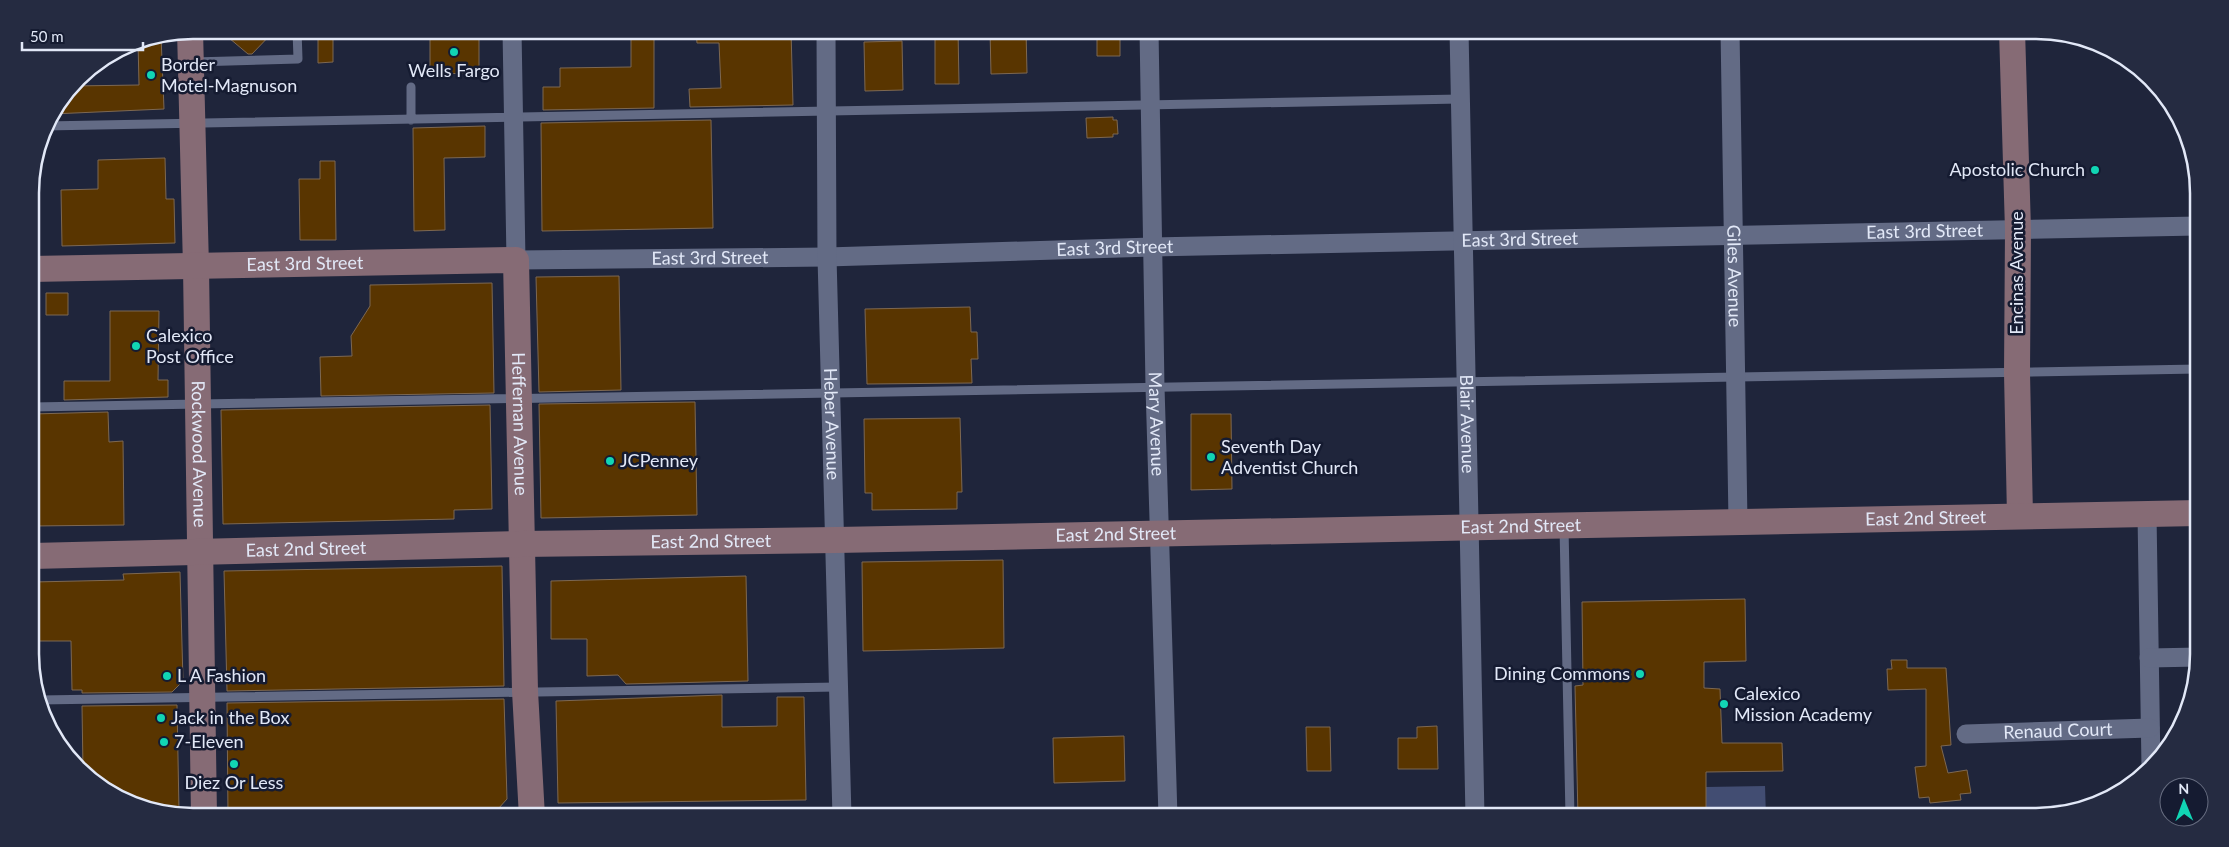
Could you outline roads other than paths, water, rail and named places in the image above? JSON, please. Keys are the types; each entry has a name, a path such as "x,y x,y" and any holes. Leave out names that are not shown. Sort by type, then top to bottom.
{"street":[{"name":"Rockwood Avenue","path":"190,39 196,267 204,808"},
{"name":"Heffernan Avenue","path":"512,39 521,544 525,692 531,808"},
{"name":"Heber Avenue","path":"826,39 827,257 842,808"},
{"name":"Mary Avenue","path":"1149,39 1155,387 1168,808"},
{"name":"Blair Avenue","path":"1459,39 1475,808"},
{"name":"Giles Avenue","path":"1730,39 1738,522"},
{"name":"Encinas Avenue","path":"2012,39 2018,230 2017,373 2020,516"},
{"name":"East 3rd Street","path":"39,269 516,260 827,257 1152,247 2190,226"},
{"name":"East 2nd Street","path":"39,556 521,544 836,540 2190,513"},
{"path":"2147,514 2151,756"},
{"path":"2149,658 2190,657"},
{"name":"Renaud Court","path":"1966,734 2150,728"}],"lane":[{"path":"191,62 298,59 297,39"},
{"path":"410,87 411,120"},
{"path":"54,126 1460,99"},
{"path":"39,407 2190,369"},
{"path":"1564,526 1570,808"},
{"path":"46,700 838,686"}],"place":[{"name":"Wells Fargo","path":"454,52"},
{"name":"Border Motel-Magnuson","path":"151,75"},
{"name":"Apostolic Church","path":"2095,170"},
{"name":"Calexico Post Office","path":"136,346"},
{"name":"Seventh Day Adventist Church","path":"1211,457"},
{"name":"JCPenney","path":"610,461"},
{"name":"Dining Commons","path":"1640,674"},
{"name":"L A Fashion","path":"167,676"},
{"name":"Calexico Mission Academy","path":"1724,704"},
{"name":"Jack in the Box","path":"161,718"},
{"name":"7-Eleven","path":"164,742"},
{"name":"Diez Or Less","path":"234,764"}]}
